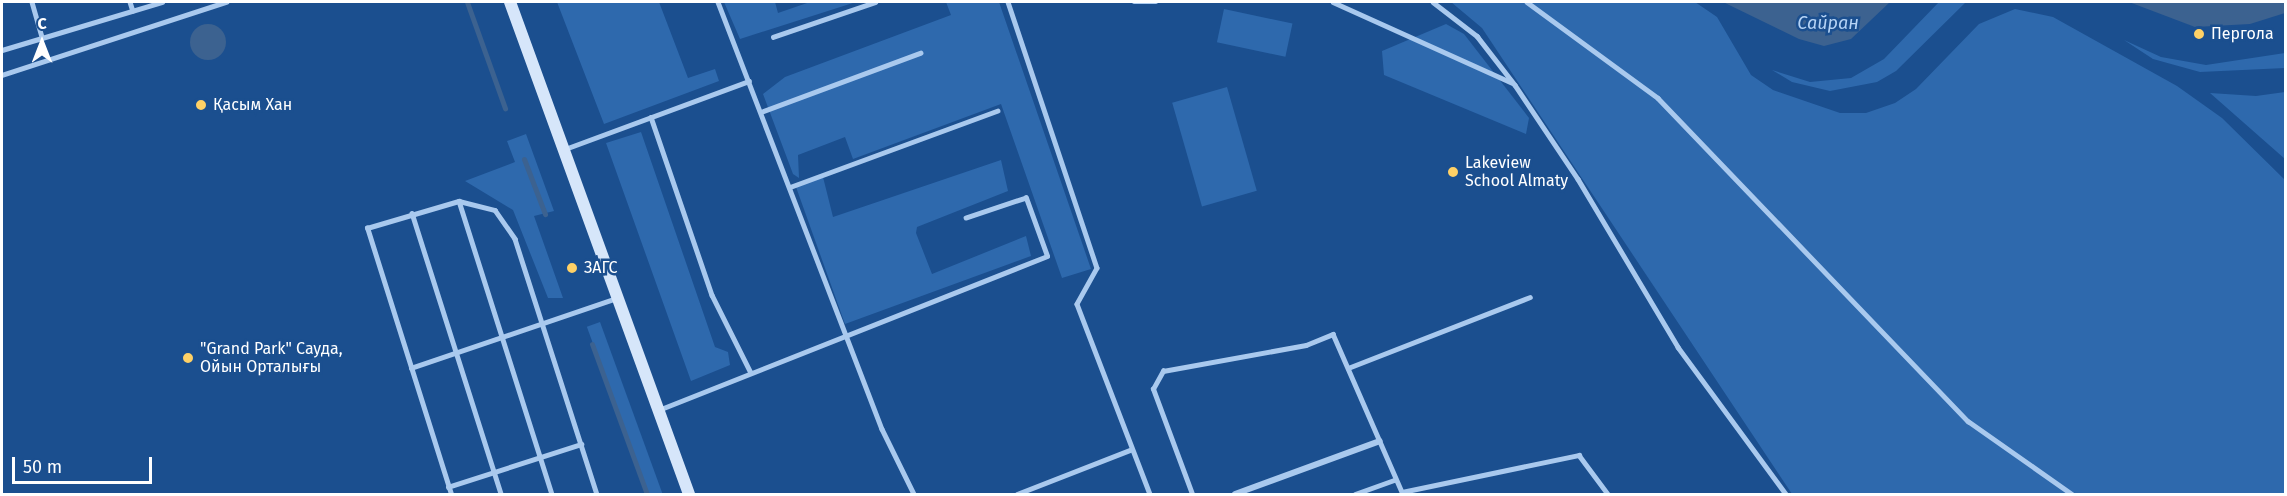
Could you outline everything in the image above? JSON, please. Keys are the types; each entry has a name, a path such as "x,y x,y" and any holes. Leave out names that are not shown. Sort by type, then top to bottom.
{"main road":[{"path":"510,2 689,495"}],"street":[{"path":"1235,495 1380,441"}],"lane":[{"path":"32,2 42,38"},
{"path":"130,2 133,11"},
{"path":"2,50 162,2"},
{"path":"2,75 226,2"},
{"path":"718,2 882,429 914,495"},
{"path":"773,38 875,2"},
{"path":"1008,2 1097,268 1077,304 1130,450 1150,495"},
{"path":"1134,2 1156,2"},
{"path":"1333,2 1515,85"},
{"path":"1433,2 1477,36 1515,85 1578,179 1677,347 1786,495"},
{"path":"1527,2 1658,98 1968,421 2072,495"},
{"path":"761,112 920,53"},
{"path":"563,150 749,81"},
{"path":"790,187 997,111"},
{"path":"651,117 712,296 751,373"},
{"path":"658,410 846,333 1047,256 1026,198 966,218"},
{"path":"459,201 552,495"},
{"path":"450,495 367,228 411,213 459,201 478,202 508,222 597,495"},
{"path":"411,213 501,495"},
{"path":"1347,368 1530,297"},
{"path":"411,368 544,327 617,298"},
{"path":"1192,495 1153,389 1163,371 1306,345 1333,334 1380,441 1394,480 1403,493 1580,455 1608,495"},
{"path":"448,487 581,444"},
{"path":"1017,495 1130,450"},
{"path":"1355,495 1394,480"}],"shaded area":[{"path":"557,2 659,2 688,78 715,69 719,81 604,124"},
{"path":"724,2 775,2 778,13 810,2 856,2 740,39"},
{"path":"946,2 999,2 1091,269 1062,278 1001,104 853,159 845,137 798,155 799,178 793,174 763,94 785,77 951,15"},
{"path":"1451,2 1695,2 1717,17 1751,75 1773,90 1840,113 1866,113 1895,103 1916,89 1979,24 2015,9 2053,17 2177,86 2222,118 2285,180 2285,494 1792,494 1482,28"},
{"path":"1939,2 1966,2 1896,71 1877,82 1830,91 1792,82 1772,70 1810,82 1851,78 1884,59"},
{"path":"1224,9 1292,24 1285,57 1217,42"},
{"path":"1446,24 1464,34 1529,118 1526,134 1384,75 1382,51"},
{"path":"2124,40 2161,57 2206,65 2285,53 2285,68 2200,72 2153,59"},
{"path":"1227,87 1257,191 1202,207 1172,103"},
{"path":"2285,92 2285,159 2210,93 2256,96"},
{"path":"641,132 715,347 728,352 730,365 691,381 606,143"},
{"path":"526,134 554,211 534,216 563,298 548,298 513,210 465,181 515,162 507,141"},
{"path":"1001,160 1008,191 917,227 916,233 932,274 1026,236 1031,256 845,324 796,187 823,177 833,217"},
{"path":"600,322 663,494 648,494 587,327"}],"water":[{"name":"Сайран","path":"1723,2 1890,2 1851,39 1824,46 1799,39"},
{"path":"2129,2 2285,2 2285,13 2250,24 2195,27"},
{"path":"208,24 221,29 226,42 221,55 208,60 195,55 190,42 195,29"}],"waterway":[{"path":"467,2 505,108"},
{"path":"524,159 545,214"},
{"path":"592,344 647,494"}],"place":[{"name":"Пергола","path":"2199,34"},
{"name":"Қасым Хан","path":"201,105"},
{"name":"Lakeview School Almaty","path":"1453,172"},
{"name":"ЗАГС","path":"572,268"},
{"name":"\"Grand Park\" Сауда, Ойын Орталығы","path":"188,358"}]}
